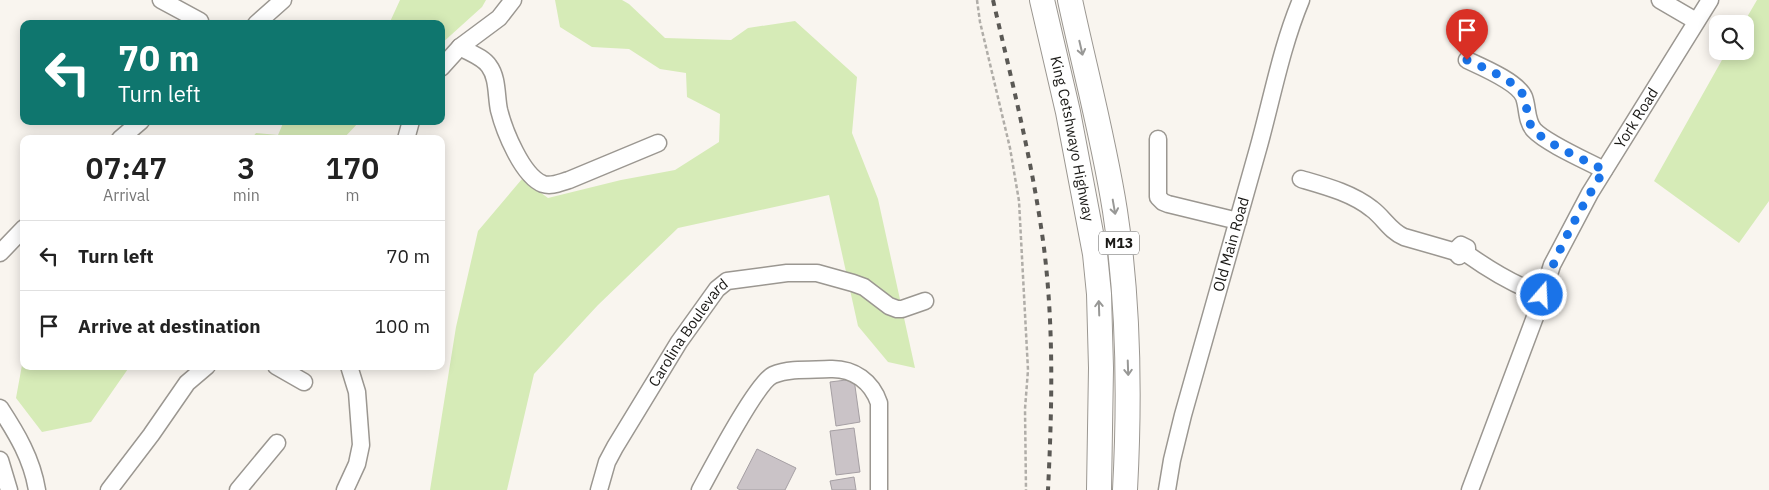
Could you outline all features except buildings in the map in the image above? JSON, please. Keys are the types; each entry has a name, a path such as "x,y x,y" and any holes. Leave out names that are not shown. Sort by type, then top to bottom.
{"highway":[{"name":"King Cetshwayo Highway","path":"1042,0 1068,112 1095,254 1101,368 1100,490"},
{"name":"King Cetshwayo Highway","path":"1070,0 1115,210 1121,260 1129,378 1125,490"},
{"path":"1127,450 1131,466 1133,490"},
{"path":"1096,490 1099,461"}],"street":[{"path":"161,0 198,20"},
{"path":"260,20 283,0"},
{"path":"445,64 460,47 499,18 513,0"},
{"name":"Old Main Road","path":"1167,490 1183,415 1288,34 1301,0"},
{"path":"1660,0 1696,21"},
{"name":"York Road","path":"1470,490 1538,308 1552,265 1576,216 1710,0"},
{"path":"460,47 484,60 489,65 496,84 499,109 507,135 518,157 532,175 544,184 555,184 569,180 658,143"},
{"path":"1467,60 1507,80 1521,91 1525,100 1529,123 1540,135 1604,170"},
{"path":"125,135 136,125"},
{"path":"1158,139 1158,197 1168,204 1238,221"},
{"path":"1301,179 1331,188 1362,202 1374,210 1397,234 1461,253 1522,288 1542,295"},
{"path":"0,253 20,232"},
{"name":"Carolina Boulevard","path":"599,490 607,462 615,447 679,342 717,289 727,281 787,273 817,273 858,285 889,306 897,309 925,302"},
{"path":"700,490 763,382 773,375 837,368 850,372 868,382 875,392 879,403 879,490"},
{"path":"109,490 151,435 187,383 202,370"},
{"path":"283,370 304,382"},
{"path":"345,490 357,464 361,446 357,392 351,370"},
{"path":"0,408 14,429 32,464 37,490"},
{"path":"238,490 277,443"},
{"path":"0,460 8,490"}],"path":[{"path":"977,0 980,22 1010,148 1019,201 1028,370 1024,427 1026,490"}],"green space":[{"path":"400,0 486,0 482,7 445,40 445,20 391,20"},
{"path":"555,0 622,0 629,4 665,38 731,40 748,28 795,21 857,77 852,133 878,199 915,368 888,362 858,326 829,195 678,228 598,305 534,374 507,490 430,490 456,327 478,231 522,179 548,198 621,180 675,170 719,142 720,114 687,97 686,73 660,69 629,49 592,47 560,27"},
{"path":"1757,0 1769,0 1769,201 1739,243 1654,181 1722,60 1754,60 1754,15 1748,15"},
{"path":"282,125 356,125 347,135 278,135"},
{"path":"256,133 278,135 254,135"},
{"path":"21,370 127,370 91,422 42,432 16,398"}],"railway":[{"path":"993,0 1028,154 1044,248 1051,339 1048,490"}],"route":[{"path":"1467,60 1507,80 1521,91 1525,100 1529,123 1540,135 1604,170 1576,216 1552,265 1542,295"}]}
